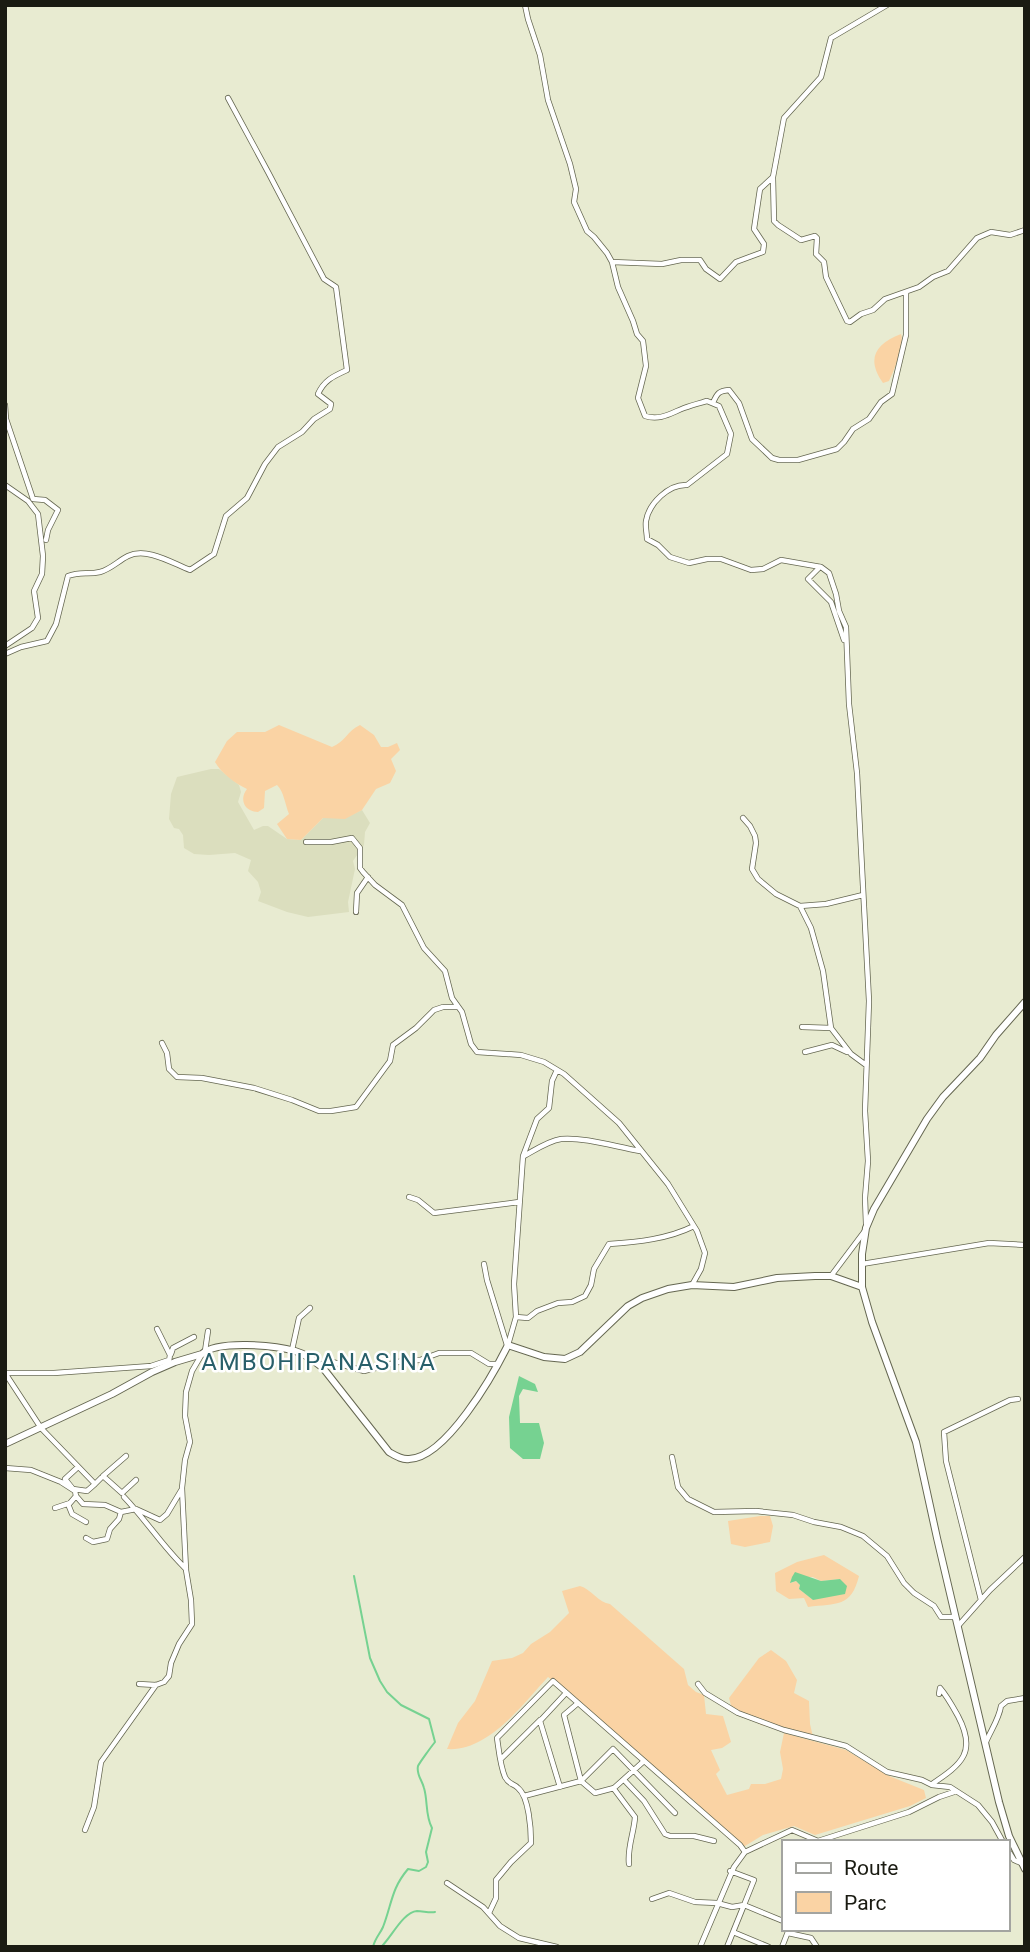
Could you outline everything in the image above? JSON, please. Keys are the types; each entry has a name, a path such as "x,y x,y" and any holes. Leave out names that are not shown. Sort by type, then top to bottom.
{"street":[{"path":"525,5 540,55 548,100 570,164 576,189 574,202 587,231 607,253 637,334 643,341 646,366 638,398 645,416 653,419 668,416 707,401 719,407 731,434 727,454 687,485 680,485 659,497 646,523 647,539 670,556 689,563 721,559 751,570 763,569 781,560 821,567 829,573 846,627 870,1001 865,1111 868,1161 862,1287 916,1441 999,1802 1009,1836 1024,1865"},
{"path":"887,5 831,38 821,77 784,118 773,177 774,221 802,240 815,236 817,238 816,254 824,262 827,277 847,321 850,322 873,310 885,299 906,293 948,271 977,239 991,233 1010,235 1025,230"},
{"path":"5,654 47,641 56,624 68,576 78,572 97,573 132,554 142,552 190,570 214,554 226,516 247,498 265,464 278,447 330,409 331,404 318,394 328,379 347,370 336,287 324,279 228,98"},
{"path":"611,262 662,264 700,260 706,269 720,279 736,262 763,252 764,244 754,229 760,189 773,177"},
{"path":"713,403 717,393 729,390 739,404 752,439 779,460 811,458 837,449 853,429 869,419 881,402 892,394 906,335 906,293"},
{"path":"5,405 6,419 41,530 41,574 34,591 38,618 32,628 5,646"},
{"path":"5,485 30,500 45,500 58,510 46,540"},
{"path":"821,567 808,579 831,602 846,650"},
{"path":"743,818 755,836 752,869 758,879 776,894 800,906 827,904 863,895"},
{"path":"306,842 331,842 352,838 360,848 360,868 402,905 424,948 444,971 452,998 477,1052 521,1055 544,1062 619,1123 668,1184 694,1226 705,1253 701,1269 692,1284"},
{"path":"356,912 356,893 368,877"},
{"path":"800,906 811,928 823,971 831,1028 850,1054"},
{"path":"831,1276 866,1228 887,1186 934,1108 980,1058 1025,1002"},
{"path":"162,1043 167,1053 169,1069 177,1077 202,1078 254,1088 319,1111 343,1110 355,1107 390,1061 393,1045 434,1010 458,1007"},
{"path":"802,1027 831,1028"},
{"path":"805,1052 832,1045 866,1065"},
{"path":"6,1373 54,1373 151,1366 204,1353 218,1346 292,1350 312,1358 320,1365 389,1452 402,1459 413,1460 434,1449 449,1436 499,1364 512,1336 516,1317 514,1284 523,1156 537,1119 550,1108 552,1081 557,1070"},
{"path":"523,1156 561,1139 641,1151"},
{"path":"409,1197 418,1200 434,1213 519,1202"},
{"path":"516,1317 528,1318 537,1311 585,1296 591,1285 594,1269 609,1244 679,1233 694,1226"},
{"path":"862,1264 989,1243 1025,1245"},
{"path":"484,1264 508,1345"},
{"path":"508,1345 544,1357 565,1359 580,1352 628,1306 668,1289 692,1284 734,1287 777,1278 831,1276 862,1287"},
{"path":"292,1350 299,1318 310,1308"},
{"path":"157,1329 169,1360"},
{"path":"139,1684 156,1685 164,1682 169,1676 171,1662 179,1644 192,1624 182,1488 190,1443 186,1392 192,1371 204,1353 208,1331"},
{"path":"5,1444 112,1394 169,1360 173,1348 194,1337"},
{"path":"320,1365 329,1361 363,1371 402,1361 420,1360 439,1353 471,1353 489,1364 499,1364"},
{"path":"6,1373 41,1428 95,1484"},
{"path":"981,1600 946,1461 944,1432 1010,1400 1018,1399"},
{"path":"5,1468 31,1470 73,1489 87,1491 126,1456"},
{"path":"672,1457 678,1487 688,1499 715,1513 756,1511 793,1514 863,1536 887,1556 904,1583 934,1606 942,1618 955,1617"},
{"path":"78,1467 65,1479 83,1504 105,1505 121,1512 136,1509 160,1520 167,1514 182,1488"},
{"path":"103,1476 122,1493 136,1480"},
{"path":"55,1508 74,1500 76,1496"},
{"path":"124,1497 186,1570"},
{"path":"67,1504 72,1514 86,1521"},
{"path":"86,1538 93,1542 107,1539 121,1512"},
{"path":"958,1627 1025,1557"},
{"path":"489,1913 496,1898 496,1880 510,1862 531,1843 531,1826 524,1796 517,1787 509,1784 505,1776 497,1738 553,1681 745,1852"},
{"path":"698,1684 705,1693 738,1713 784,1730 846,1746 887,1772 932,1785 950,1787 978,1805 1002,1840"},
{"path":"85,1830 94,1807 102,1762 156,1685"},
{"path":"932,1785 951,1772 967,1748 964,1727 940,1688 939,1694"},
{"path":"501,1759 566,1693"},
{"path":"986,1743 1000,1716 1001,1706 1007,1701 1025,1698"},
{"path":"578,1703 564,1715 581,1781 595,1793 614,1788 625,1781 644,1761"},
{"path":"541,1719 560,1787"},
{"path":"524,1796 581,1781 613,1749 676,1813"},
{"path":"625,1781 644,1801 665,1834 694,1836 714,1841"},
{"path":"614,1788 635,1817 629,1864"},
{"path":"821,1840 909,1812 954,1791"},
{"path":"700,1947 730,1871 745,1852 792,1830 816,1840"},
{"path":"1009,1852 1014,1860 1024,1865"},
{"path":"727,1947 754,1880 730,1871"},
{"path":"447,1883 472,1899 500,1926 519,1938 557,1947"},
{"path":"652,1899 669,1893 695,1902 732,1907 744,1905 782,1921"},
{"path":"782,1947 788,1931 811,1938 817,1947"},
{"path":"733,1932 755,1944 769,1947"}],"shaded area":[{"path":"219,769 239,785 241,792 238,802 254,830 268,826 287,839 301,840 323,818 345,818 362,810 370,823 365,832 364,845 353,861 355,869 348,902 349,912 308,917 258,901 261,892 258,882 248,871 251,860 235,853 194,854 184,848 183,835 179,829 174,828 169,819 171,794 177,777"},
{"path":"519,1376 535,1384 538,1392 523,1389 519,1396 520,1423 539,1423 544,1443 540,1459 523,1459 510,1448 509,1417"},
{"path":"795,1572 821,1581 840,1579 847,1586 845,1594 813,1600 799,1589 800,1585 796,1581 790,1583"}],"green space":[{"path":"901,334 902,344 896,364 889,381 883,383 875,367 876,353 885,342"},
{"path":"279,725 332,747 360,725 374,735 381,747 397,743 400,750 391,759 396,771 390,783 376,789 362,810 345,819 323,818 301,840 287,839 277,824 289,814 277,785 265,791 264,808 258,812 249,810 243,801 247,789 229,778 215,762 227,741 237,732 265,732"},
{"path":"770,1516 773,1526 770,1542 745,1547 731,1544 728,1521"},
{"path":"824,1555 859,1576 856,1586 852,1594 841,1602 808,1607 804,1598 789,1599 776,1591 775,1573 797,1562","holes":["792,1577 813,1577 821,1581 840,1579 813,1600 799,1589 800,1585 796,1581 791,1583"]},
{"path":"580,1586 610,1604 684,1669 688,1685 704,1695 706,1714 723,1716 731,1742 722,1748 711,1750 720,1770 716,1774 727,1795 749,1789 751,1784 765,1784 781,1779 783,1769 780,1752 784,1733 846,1750 889,1776 924,1790 926,1798 910,1806 815,1835 794,1826 763,1835 741,1846 694,1800 548,1677 503,1725 490,1735 462,1748 447,1749 458,1723 475,1701 492,1661 523,1653 531,1644 550,1632 569,1613 562,1591"},
{"path":"771,1650 786,1661 797,1680 794,1693 809,1701 813,1737 761,1725 732,1709 729,1698 759,1658"}],"waterway":[{"path":"354,1576 370,1658 380,1681 401,1705 429,1719 435,1742 418,1769 432,1828 426,1852 428,1862 426,1867 419,1871 408,1869 402,1876 373,1947"},
{"path":"381,1947 402,1920 412,1912 435,1912"}],"district":[{"name":"AMBOHIPANASINA","path":"319,1362"}]}
